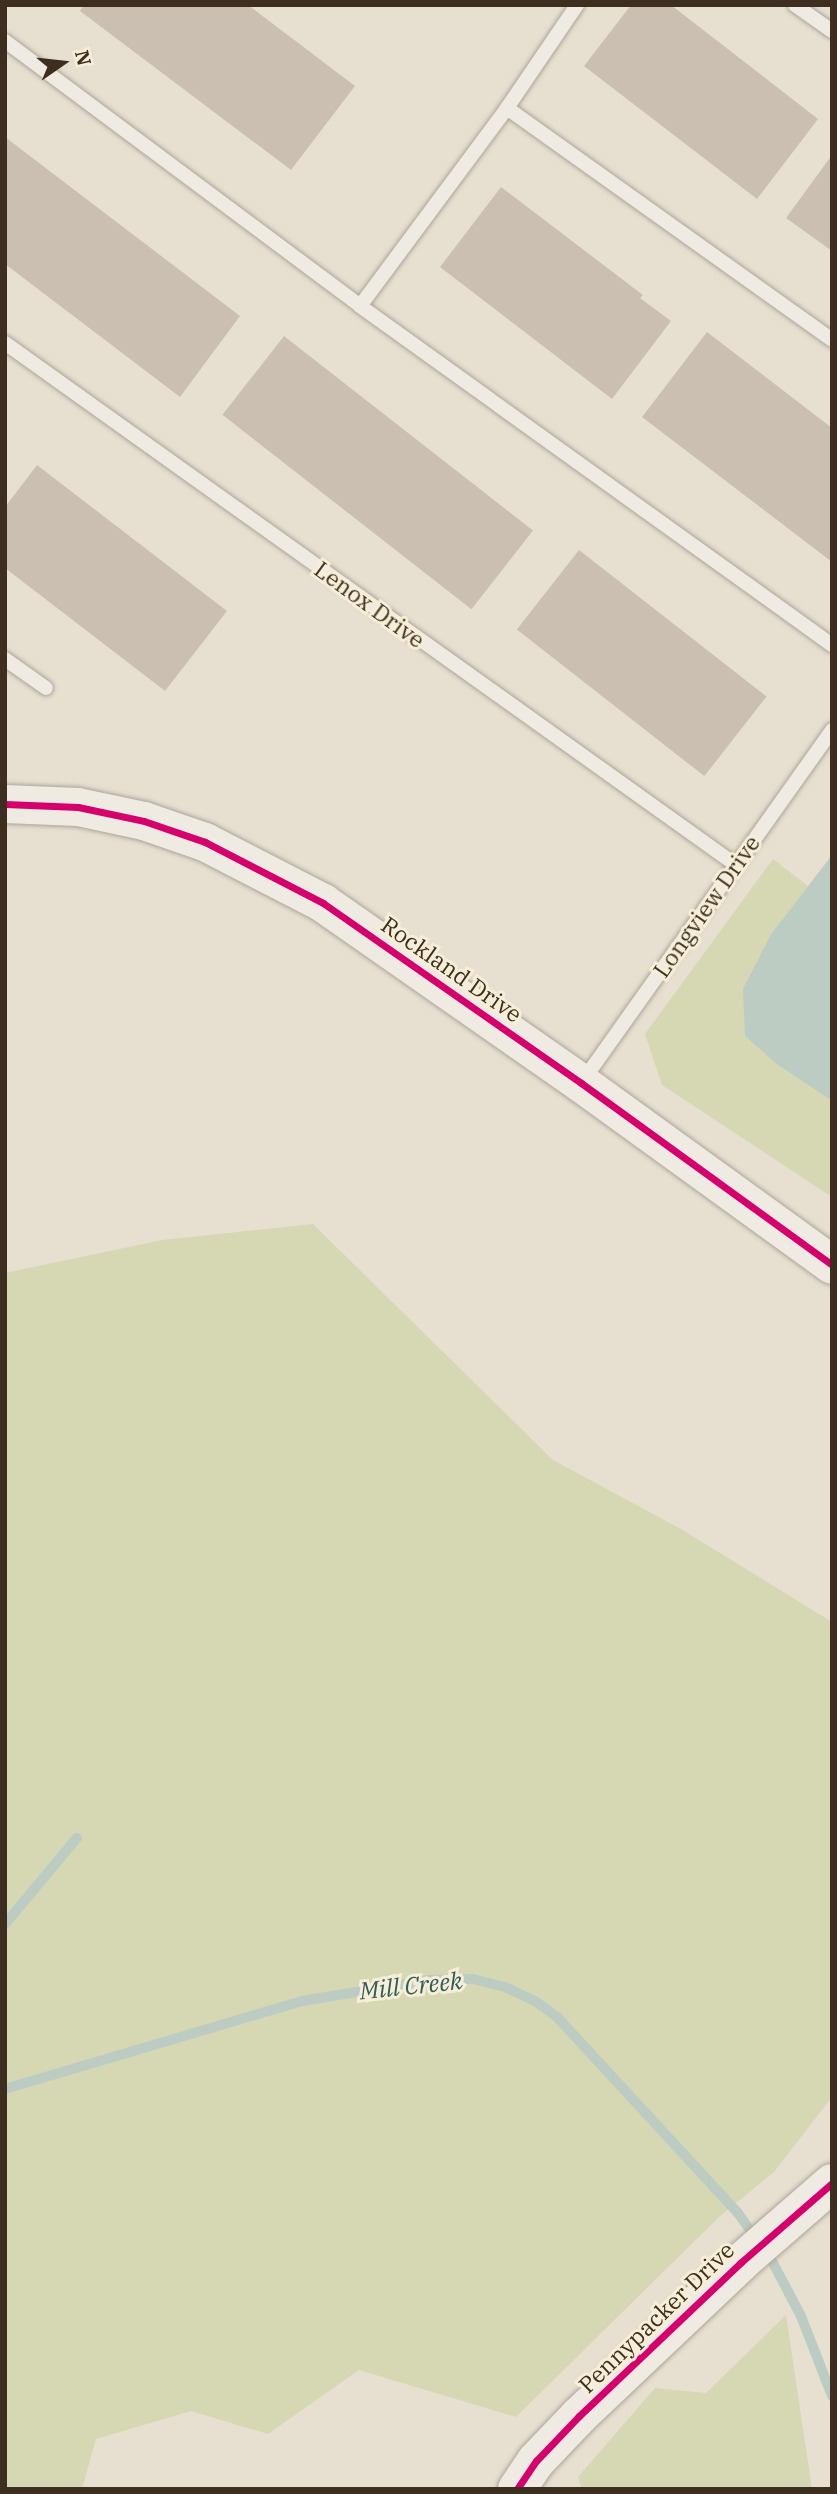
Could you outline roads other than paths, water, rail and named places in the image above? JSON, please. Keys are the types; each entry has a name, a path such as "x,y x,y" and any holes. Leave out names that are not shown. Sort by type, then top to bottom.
{"street":[{"name":"Rockland Drive","path":"5,804 78,807 144,821 217,848 323,903 581,1083 832,1265"},
{"name":"Pennypacker Drive","path":"517,2489 536,2461 579,2416 740,2263 832,2183"}],"lane":[{"path":"360,306 507,108 577,5"},
{"path":"795,5 832,31"},
{"path":"5,41 360,306 832,645"},
{"path":"507,108 832,340"},
{"name":"Lenox Drive","path":"5,343 736,865"},
{"path":"5,659 46,688"},
{"name":"Longview Drive","path":"581,1083 832,730"}],"waterway":[{"path":"5,1924 77,1838"},
{"name":"Mill Creek","path":"5,2089 302,2001 429,1980 473,1979 505,1987 535,2001 558,2018 738,2213 773,2263 801,2316 832,2396"}]}
